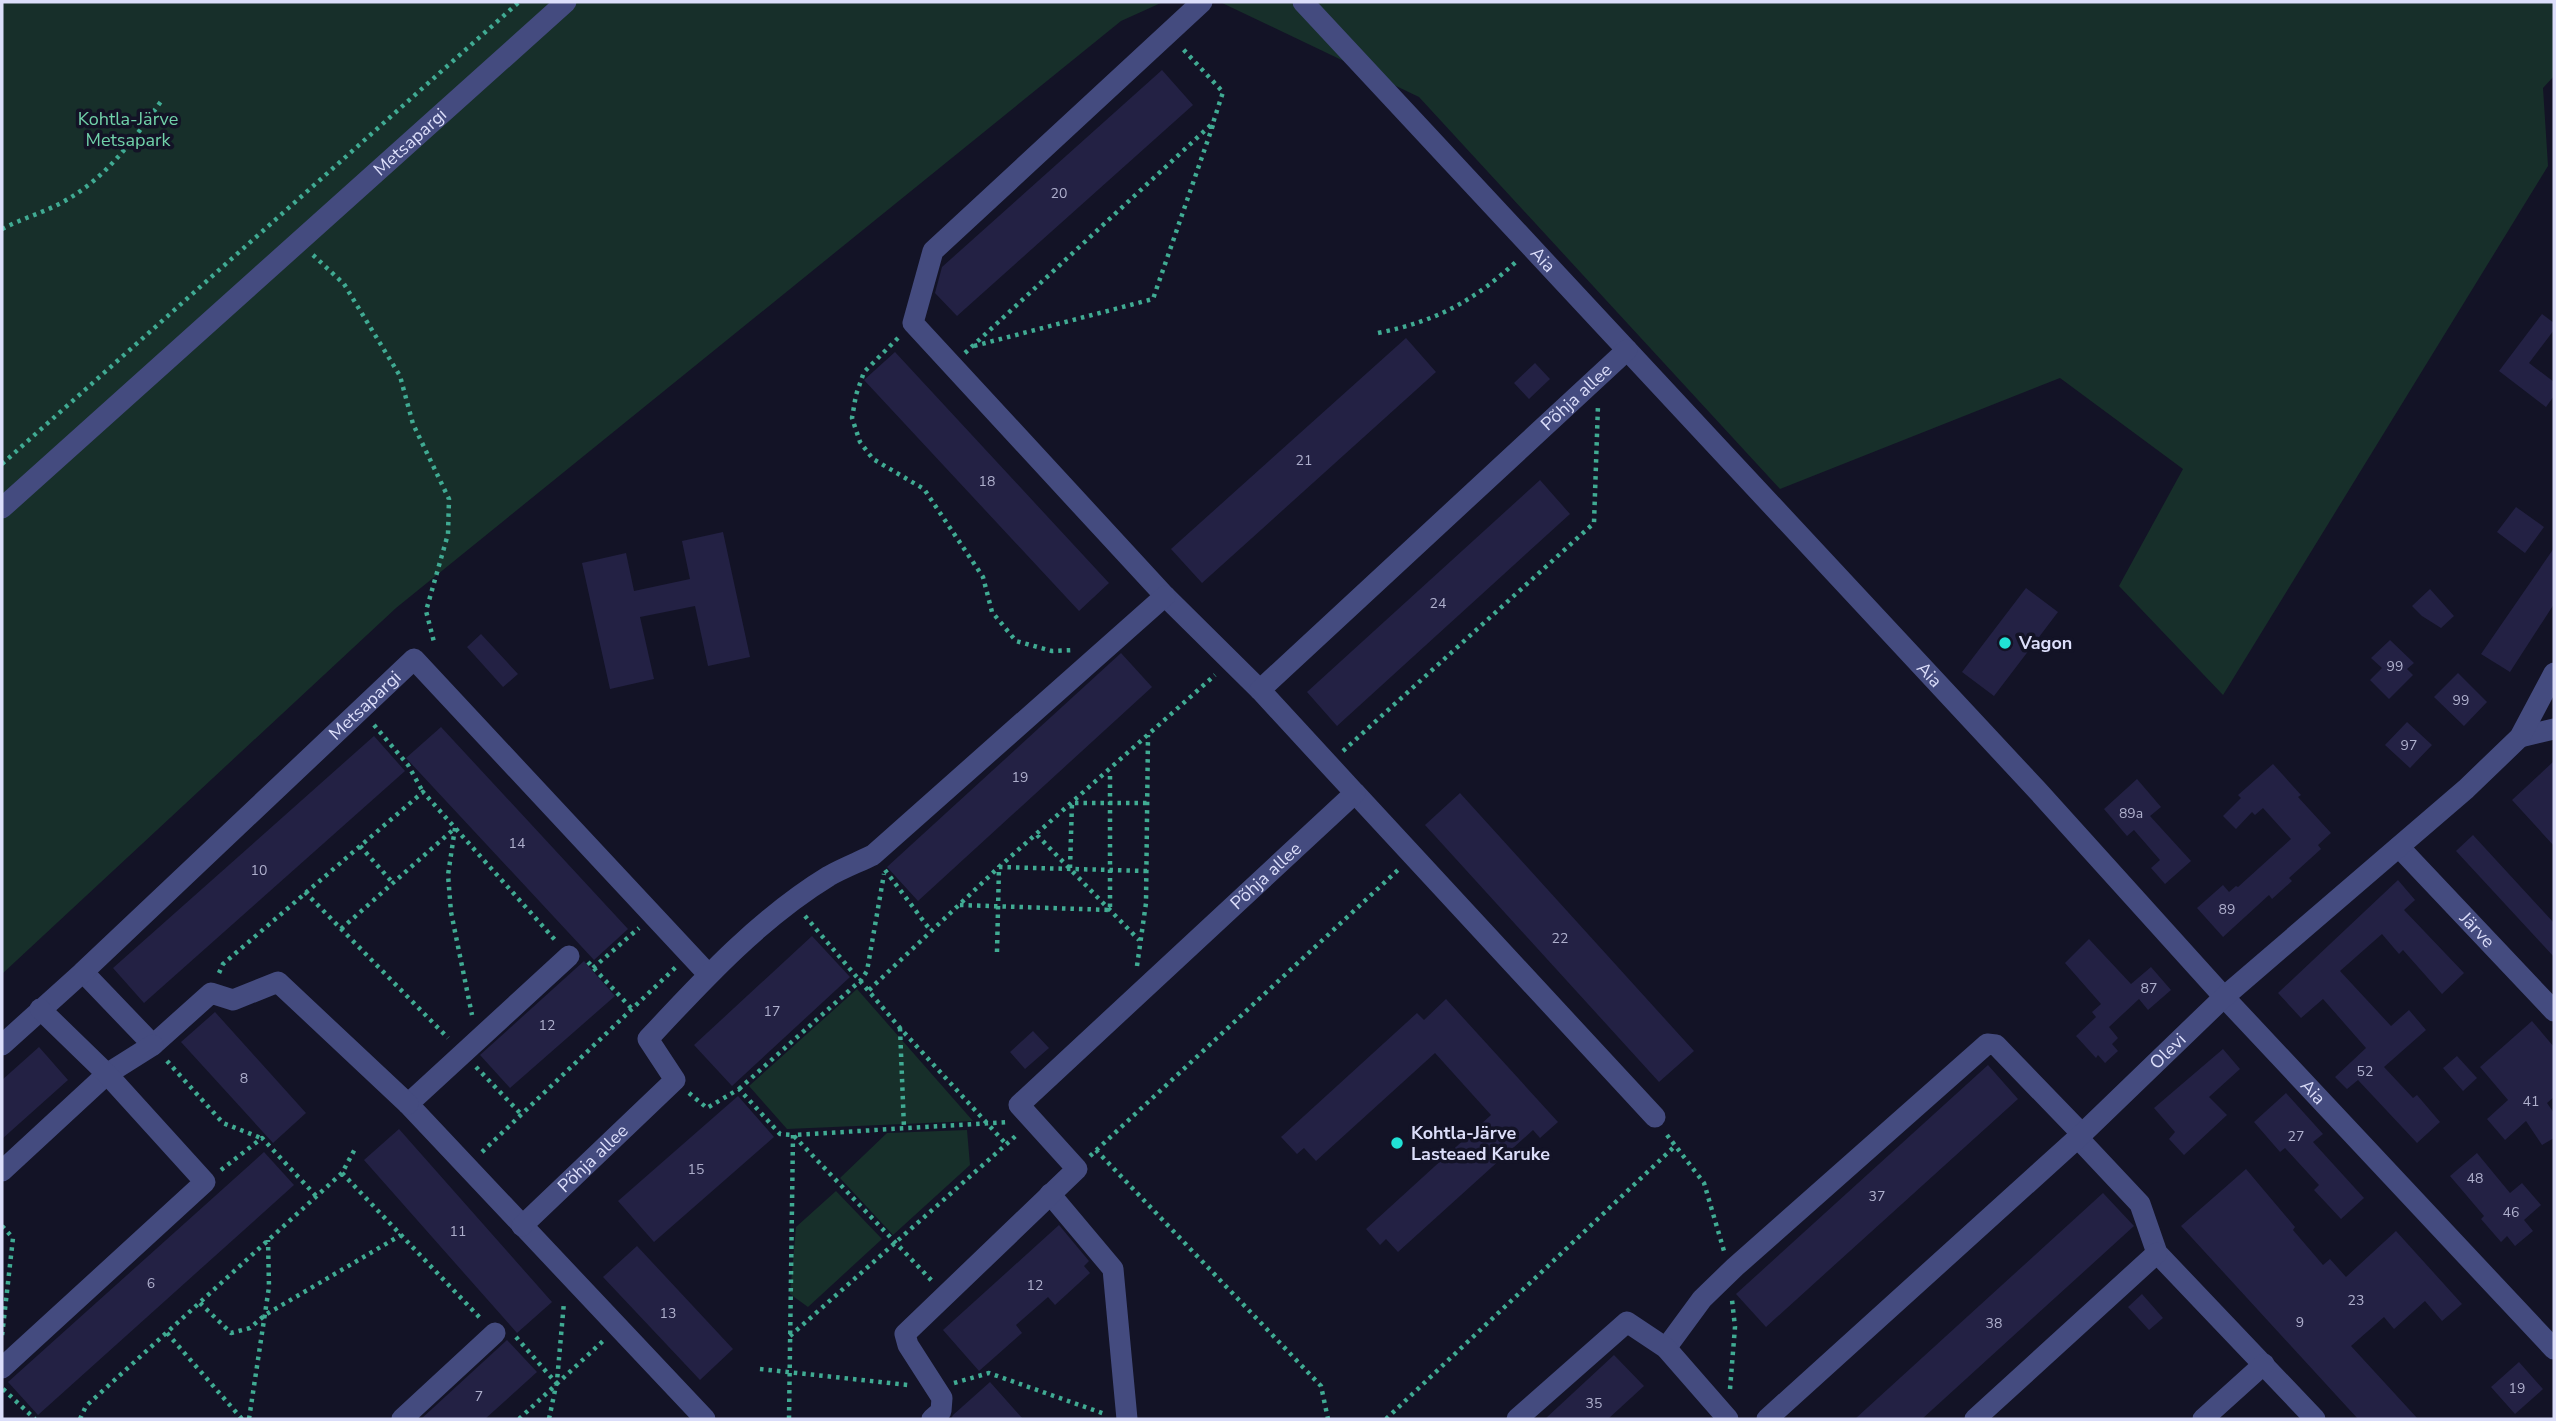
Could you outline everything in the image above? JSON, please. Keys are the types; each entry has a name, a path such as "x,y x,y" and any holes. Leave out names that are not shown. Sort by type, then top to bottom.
{"street":[{"name":"Metsapargi","path":"2,508 566,2"},
{"path":"1202,2 933,251 913,323 1165,596 1329,764 1655,1117"},
{"name":"Aia","path":"1303,2 2027,779 2224,997 2554,1349"},
{"name":"Põhja allee","path":"1260,691 1627,349"},
{"path":"675,1080 648,1039 708,974 792,901 832,874 879,862 1165,596"},
{"name":"Metsapargi","path":"2,1045 83,972 414,659 708,974"},
{"name":"Olevi","path":"1767,1419 2080,1136 2224,997 2466,789 2520,737 2554,673"},
{"path":"2520,737 2554,729"},
{"name":"Põhja allee","path":"1032,1120 1019,1105 1355,793"},
{"name":"Järve","path":"2399,847 2554,1011"},
{"path":"408,1104 569,956"},
{"path":"83,972 153,1045"},
{"path":"2,1171 107,1074 153,1045 211,993 233,1000 278,982 408,1104 705,1419"},
{"path":"2,1368 205,1182 107,1074 40,1009"},
{"path":"1665,1348 1702,1300 1735,1267 1987,1044 1996,1045 2140,1204 2157,1253 2315,1419"},
{"name":"Põhja allee","path":"522,1226 675,1080"},
{"path":"932,1419 941,1411 942,1398 908,1345 905,1334 1077,1169 1032,1120"},
{"path":"1050,1194 1113,1269 1127,1419"},
{"path":"1975,1419 2157,1253"},
{"path":"1517,1419 1627,1322 1665,1348 1728,1419"},
{"path":"402,1419 495,1333"},
{"path":"2203,1419 2264,1364"}],"path":[{"path":"2,464 519,2"},
{"path":"973,346 1153,299 1223,92 1169,33"},
{"path":"2,229 60,203 93,182 126,149 162,100"},
{"path":"952,365 1213,123"},
{"path":"270,226 298,242 344,284 400,376 414,424 449,499 447,534 426,611 434,642"},
{"path":"1378,333 1449,312 1495,282 1532,247"},
{"path":"913,323 864,372 852,418 860,442 873,459 923,489 984,577 992,612 1016,641 1052,651 1105,649"},
{"path":"1329,764 1594,523 1599,376"},
{"path":"869,990 999,867 1230,661"},
{"path":"361,709 408,765 423,792 569,956 583,957 632,1009"},
{"path":"1135,998 1139,941 1146,903 1148,735"},
{"path":"1110,769 1110,910"},
{"path":"211,993 223,964 423,792"},
{"path":"1072,803 1147,803"},
{"path":"1069,869 1072,803"},
{"path":"341,929 455,828"},
{"path":"455,828 448,875 451,912 473,1019 466,1050"},
{"path":"1037,835 1139,941"},
{"path":"360,846 393,883"},
{"path":"1077,1169 1414,856"},
{"path":"879,862 931,931"},
{"path":"675,1080 707,1108 739,1089 861,980 867,971 879,862"},
{"path":"999,867 1147,871"},
{"path":"997,952 999,867"},
{"path":"305,892 466,1050 521,1114"},
{"path":"792,901 900,1028 1006,1144"},
{"path":"960,905 1110,910"},
{"path":"593,968 653,916"},
{"path":"466,1166 689,955"},
{"path":"900,1028 904,1128"},
{"path":"153,1045 223,1123 262,1138 317,1196"},
{"path":"739,1089 780,1134 1032,1120"},
{"path":"790,1336 1032,1120"},
{"path":"793,1135 945,1295"},
{"path":"789,1419 793,1135"},
{"path":"205,1182 262,1138"},
{"path":"1386,1419 1675,1146"},
{"path":"80,1419 86,1406 342,1173 356,1147"},
{"path":"1096,1150 1321,1386 1328,1419"},
{"path":"342,1173 495,1333 515,1336 557,1384"},
{"path":"2,1226 12,1238 2,1336"},
{"path":"200,1303 231,1333 250,1328 265,1314 401,1235"},
{"path":"248,1419 270,1287 268,1240"},
{"path":"549,1419 557,1384 566,1273"},
{"path":"519,1419 618,1328"},
{"path":"167,1333 242,1419"},
{"path":"2,1387 35,1419"}],"green space":[{"name":"Kohtla-Järve Metsapark","path":"2,2 1163,2 1121,21 396,608 2,974"},
{"path":"1220,2 2554,2 2554,76 2543,88 2548,166 2223,695 2119,586 2183,469 2060,378 1780,489 1419,97"},
{"path":"857,989 973,1121 787,1129 749,1086"},
{"path":"967,1130 970,1165 893,1235 840,1178 887,1133"},
{"path":"836,1191 882,1239 808,1307 790,1294 796,1227"}],"building":[{"path":"1162,70 1193,105 957,316 935,293 942,267"},
{"path":"2542,314 2554,323 2554,330 2529,363 2554,382 2554,396 2546,407 2499,371"},
{"path":"1406,338 1436,372 1202,583 1171,549"},
{"path":"895,352 1109,583 1079,611 864,380"},
{"path":"1535,363 1550,379 1529,399 1514,383"},
{"path":"1540,480 1570,514 1337,726 1307,692"},
{"path":"2516,507 2544,527 2525,553 2497,532"},
{"path":"723,532 750,657 708,666 695,606 640,617 654,679 610,689 582,563 626,553 634,591 690,579 682,541"},
{"path":"2554,548 2554,604 2510,672 2481,654"},
{"path":"2026,588 2058,612 1994,696 1962,672"},
{"path":"2430,589 2454,616 2441,628 2412,606"},
{"path":"481,634 518,674 503,687 467,647"},
{"path":"2390,640 2414,663 2407,669 2413,675 2389,699 2370,680 2382,668 2371,658"},
{"path":"1121,653 1152,687 918,901 887,867"},
{"path":"2458,673 2487,702 2464,726 2434,697"},
{"path":"2407,722 2432,745 2410,768 2385,745"},
{"path":"441,727 628,929 594,960 406,758"},
{"path":"374,736 405,771 144,1003 113,968"},
{"path":"2554,761 2554,846 2512,800"},
{"path":"2273,764 2331,833 2318,845 2321,849 2289,878 2292,881 2272,899 2269,895 2223,937 2197,908 2223,885 2229,892 2238,887 2291,839 2263,808 2255,815 2252,812 2236,829 2223,816 2241,798 2238,795"},
{"path":"2137,779 2161,807 2150,816 2191,861 2165,884 2151,868 2160,860 2134,830 2127,836 2104,809"},
{"path":"1460,793 1694,1051 1659,1082 1425,825"},
{"path":"2473,835 2554,923 2554,957 2456,851"},
{"path":"2398,880 2415,900 2404,910 2464,973 2442,994 2403,950 2399,954 2382,934 2340,971 2391,1026 2409,1010 2426,1030 2384,1067 2413,1098 2417,1095 2440,1122 2417,1143 2358,1080 2347,1089 2335,1077 2366,1048 2323,999 2301,1018 2278,993"},
{"path":"812,936 850,977 732,1086 694,1045"},
{"path":"2089,939 2131,984 2151,967 2171,990 2148,1010 2139,999 2109,1027 2118,1038 2112,1044 2118,1051 2105,1063 2098,1055 2096,1058 2076,1036 2096,1017 2092,1012 2101,1004 2065,963"},
{"path":"584,961 615,996 510,1088 480,1055"},
{"path":"1446,999 1558,1122 1540,1138 1533,1130 1398,1252 1386,1239 1380,1245 1366,1229 1491,1115 1435,1053 1316,1161 1304,1148 1297,1154 1281,1137 1417,1013 1424,1020"},
{"path":"215,1012 306,1113 273,1143 181,1042"},
{"path":"2532,1021 2554,1047 2554,1097 2547,1103 2554,1113 2554,1138 2542,1145 2526,1121 2505,1140 2487,1119 2508,1100 2480,1067"},
{"path":"1033,1031 1049,1048 1025,1069 1010,1052"},
{"path":"39,1047 68,1080 2,1139 2,1080"},
{"path":"2223,1049 2240,1069 2209,1097 2227,1115 2184,1155 2169,1139 2175,1132 2154,1108"},
{"path":"2457,1056 2477,1078 2463,1091 2443,1068"},
{"path":"1988,1065 2018,1099 1766,1327 1736,1294"},
{"path":"2286,1093 2323,1134 2313,1142 2364,1198 2341,1219 2314,1190 2319,1185 2285,1148 2280,1152 2254,1122"},
{"path":"738,1096 774,1137 654,1242 618,1201"},
{"path":"399,1129 552,1302 517,1333 364,1160"},
{"path":"264,1152 294,1185 38,1415 8,1382"},
{"path":"2477,1153 2510,1193 2522,1183 2541,1205 2524,1220 2533,1231 2515,1246 2507,1236 2501,1242 2481,1219 2484,1216 2450,1176"},
{"path":"2246,1169 2323,1265 2330,1259 2346,1277 2396,1231 2462,1304 2442,1321 2425,1301 2394,1329 2384,1317 2351,1346 2418,1419 2358,1419 2181,1226"},
{"path":"2103,1193 2134,1226 1922,1419 1855,1419"},
{"path":"1059,1225 1089,1261 1084,1266 1090,1273 1055,1305 1048,1297 1016,1325 1022,1333 979,1371 943,1330"},
{"path":"637,1246 733,1349 700,1380 603,1277"},
{"path":"2142,1294 2163,1318 2149,1330 2128,1307"},
{"path":"507,1340 537,1372 485,1419 421,1419"},
{"path":"1614,1355 1644,1386 1608,1419 1545,1419"},
{"path":"2519,1362 2543,1389 2515,1414 2491,1387"},
{"path":"990,1382 1023,1419 951,1419 953,1415"}],"place":[{"name":"Vagon","path":"2005,643"},
{"name":"Kohtla-Järve Lasteaed Karuke","path":"1397,1143"}]}
